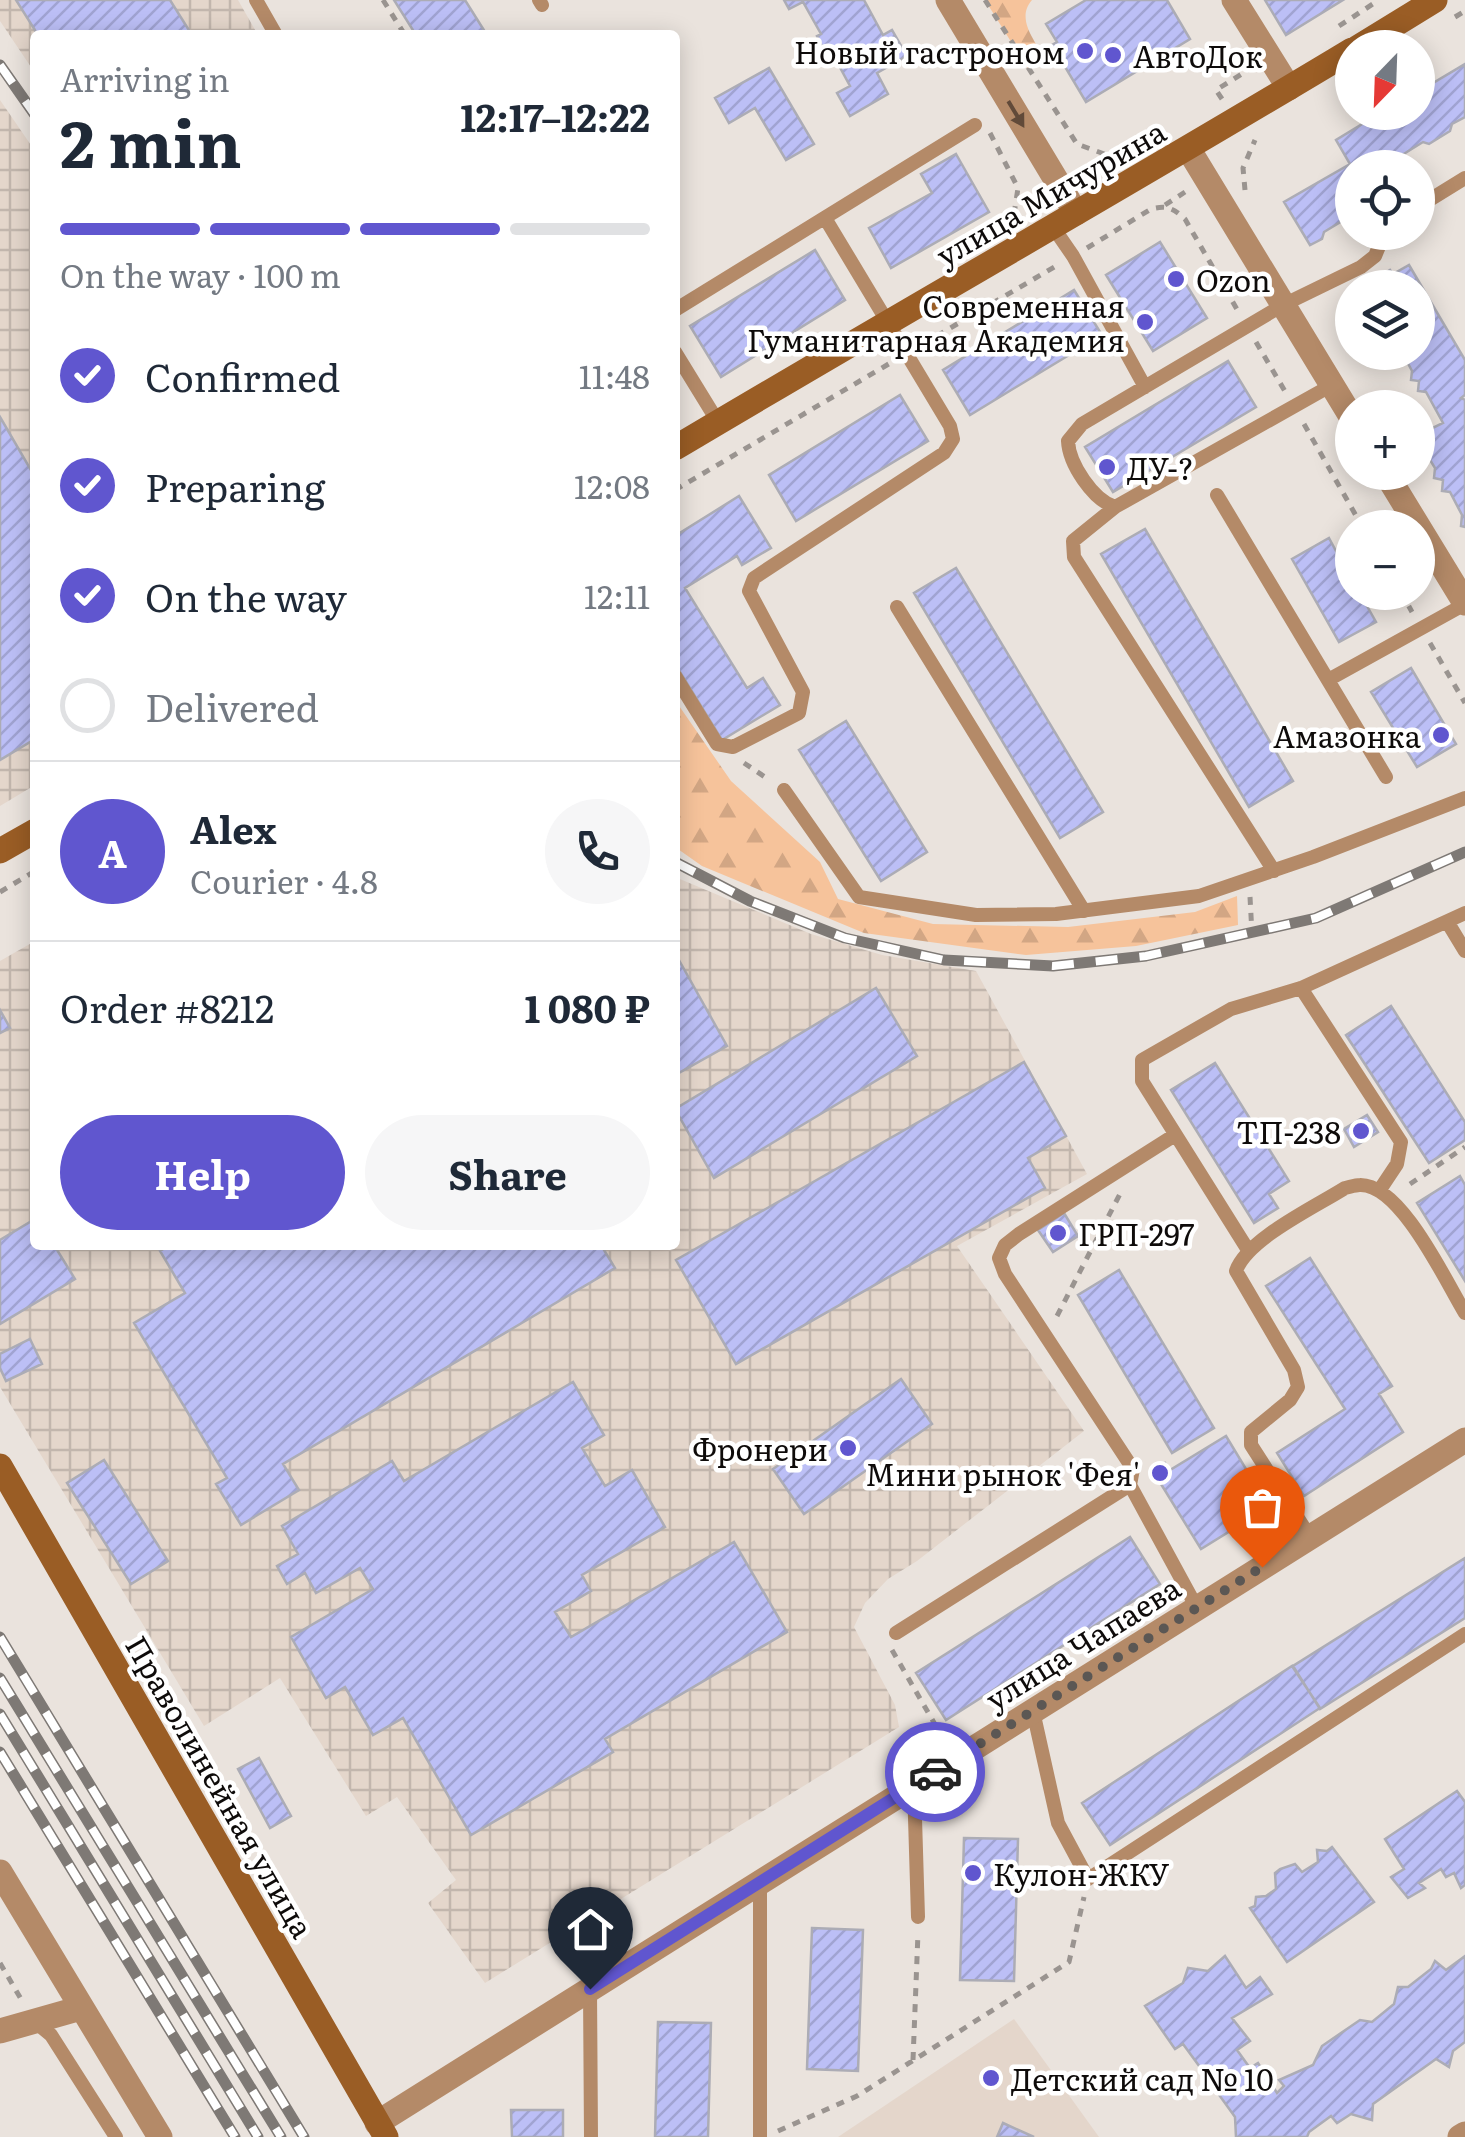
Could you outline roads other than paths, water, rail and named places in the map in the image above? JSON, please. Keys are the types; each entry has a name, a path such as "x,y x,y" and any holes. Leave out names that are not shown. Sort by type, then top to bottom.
{"main road":[{"name":"улица Мичурина","path":"1385,30 1435,0"},
{"name":"улица Мичурина","path":"680,445 1189,150 1335,60"},
{"path":"0,852 30,834"},
{"name":"Праволинейная улица","path":"0,1466 382,2130"}],"street":[{"path":"948,0 1076,213"},
{"path":"1234,0 1289,88"},
{"path":"1189,150 1335,390"},
{"path":"1397,490 1465,604"},
{"name":"улица Чапаева","path":"382,2130 590,1989 1465,1440"},
{"path":"0,1872 160,2137"},
{"path":"0,2031 81,2008"}],"lane":[{"path":"256,0 273,30"},
{"path":"680,307 981,126"},
{"path":"1435,197 1465,178"},
{"path":"680,684 717,744 733,747 798,714 803,692 750,592 754,578 944,453 954,439 950,426 825,218"},
{"path":"1053,228 1073,256 1146,386"},
{"path":"1115,507 1096,498 1068,452 1068,441 1082,424 1283,304 1361,268 1378,250"},
{"path":"680,360 718,422"},
{"path":"1274,871 1074,556 1073,541 1115,507 1332,385"},
{"path":"1217,496 1386,777"},
{"path":"1328,680 1465,604"},
{"path":"897,607 1084,910"},
{"path":"784,790 859,897 976,915 1084,910 1199,896 1465,798"},
{"path":"1248,1250 1142,1081 1142,1060 1230,1010 1301,988 1465,913"},
{"path":"1448,923 1465,951"},
{"path":"1301,988 1401,1142 1384,1195"},
{"path":"1175,1134 1004,1245 1000,1258 1005,1274 1133,1468 1130,1485 1197,1608"},
{"path":"1310,1536 1251,1445 1251,1432 1290,1400 1298,1387 1294,1370 1236,1270 1248,1250 1344,1188 1363,1184 1402,1208 1465,1313"},
{"path":"896,1633 1130,1485"},
{"path":"1033,1710 1058,1822 1088,1879 1465,1634"},
{"path":"914,1785 918,1917"},
{"path":"760,1882 763,2137"},
{"path":"590,1989 591,2137"},
{"path":"34,2021 51,2035 116,2137"}],"railway":[{"path":"0,65 30,108"},
{"path":"680,865 750,901 845,938 944,960 1053,966 1146,956 1316,918 1465,852"},
{"path":"0,1637 304,2137"},
{"path":"0,1678 281,2137"},
{"path":"0,1714 258,2137"},
{"path":"0,1752 235,2137"}],"place":[{"name":"Новый гастроном","path":"1085,51"},
{"name":"АвтоДок","path":"1113,55"},
{"name":"Ozon","path":"1176,279"},
{"name":"Современная Гуманитарная Академия","path":"1145,322"},
{"name":"ДУ-?","path":"1107,467"},
{"name":"Амазонка","path":"1441,735"},
{"name":"ТП-238","path":"1361,1131"},
{"name":"ГРП-297","path":"1058,1233"},
{"name":"Фронери","path":"848,1448"},
{"name":"Мини рынок 'Фея'","path":"1160,1473"},
{"name":"Кулон-ЖКУ","path":"973,1873"},
{"name":"Детский сад № 10","path":"991,2078"}]}
